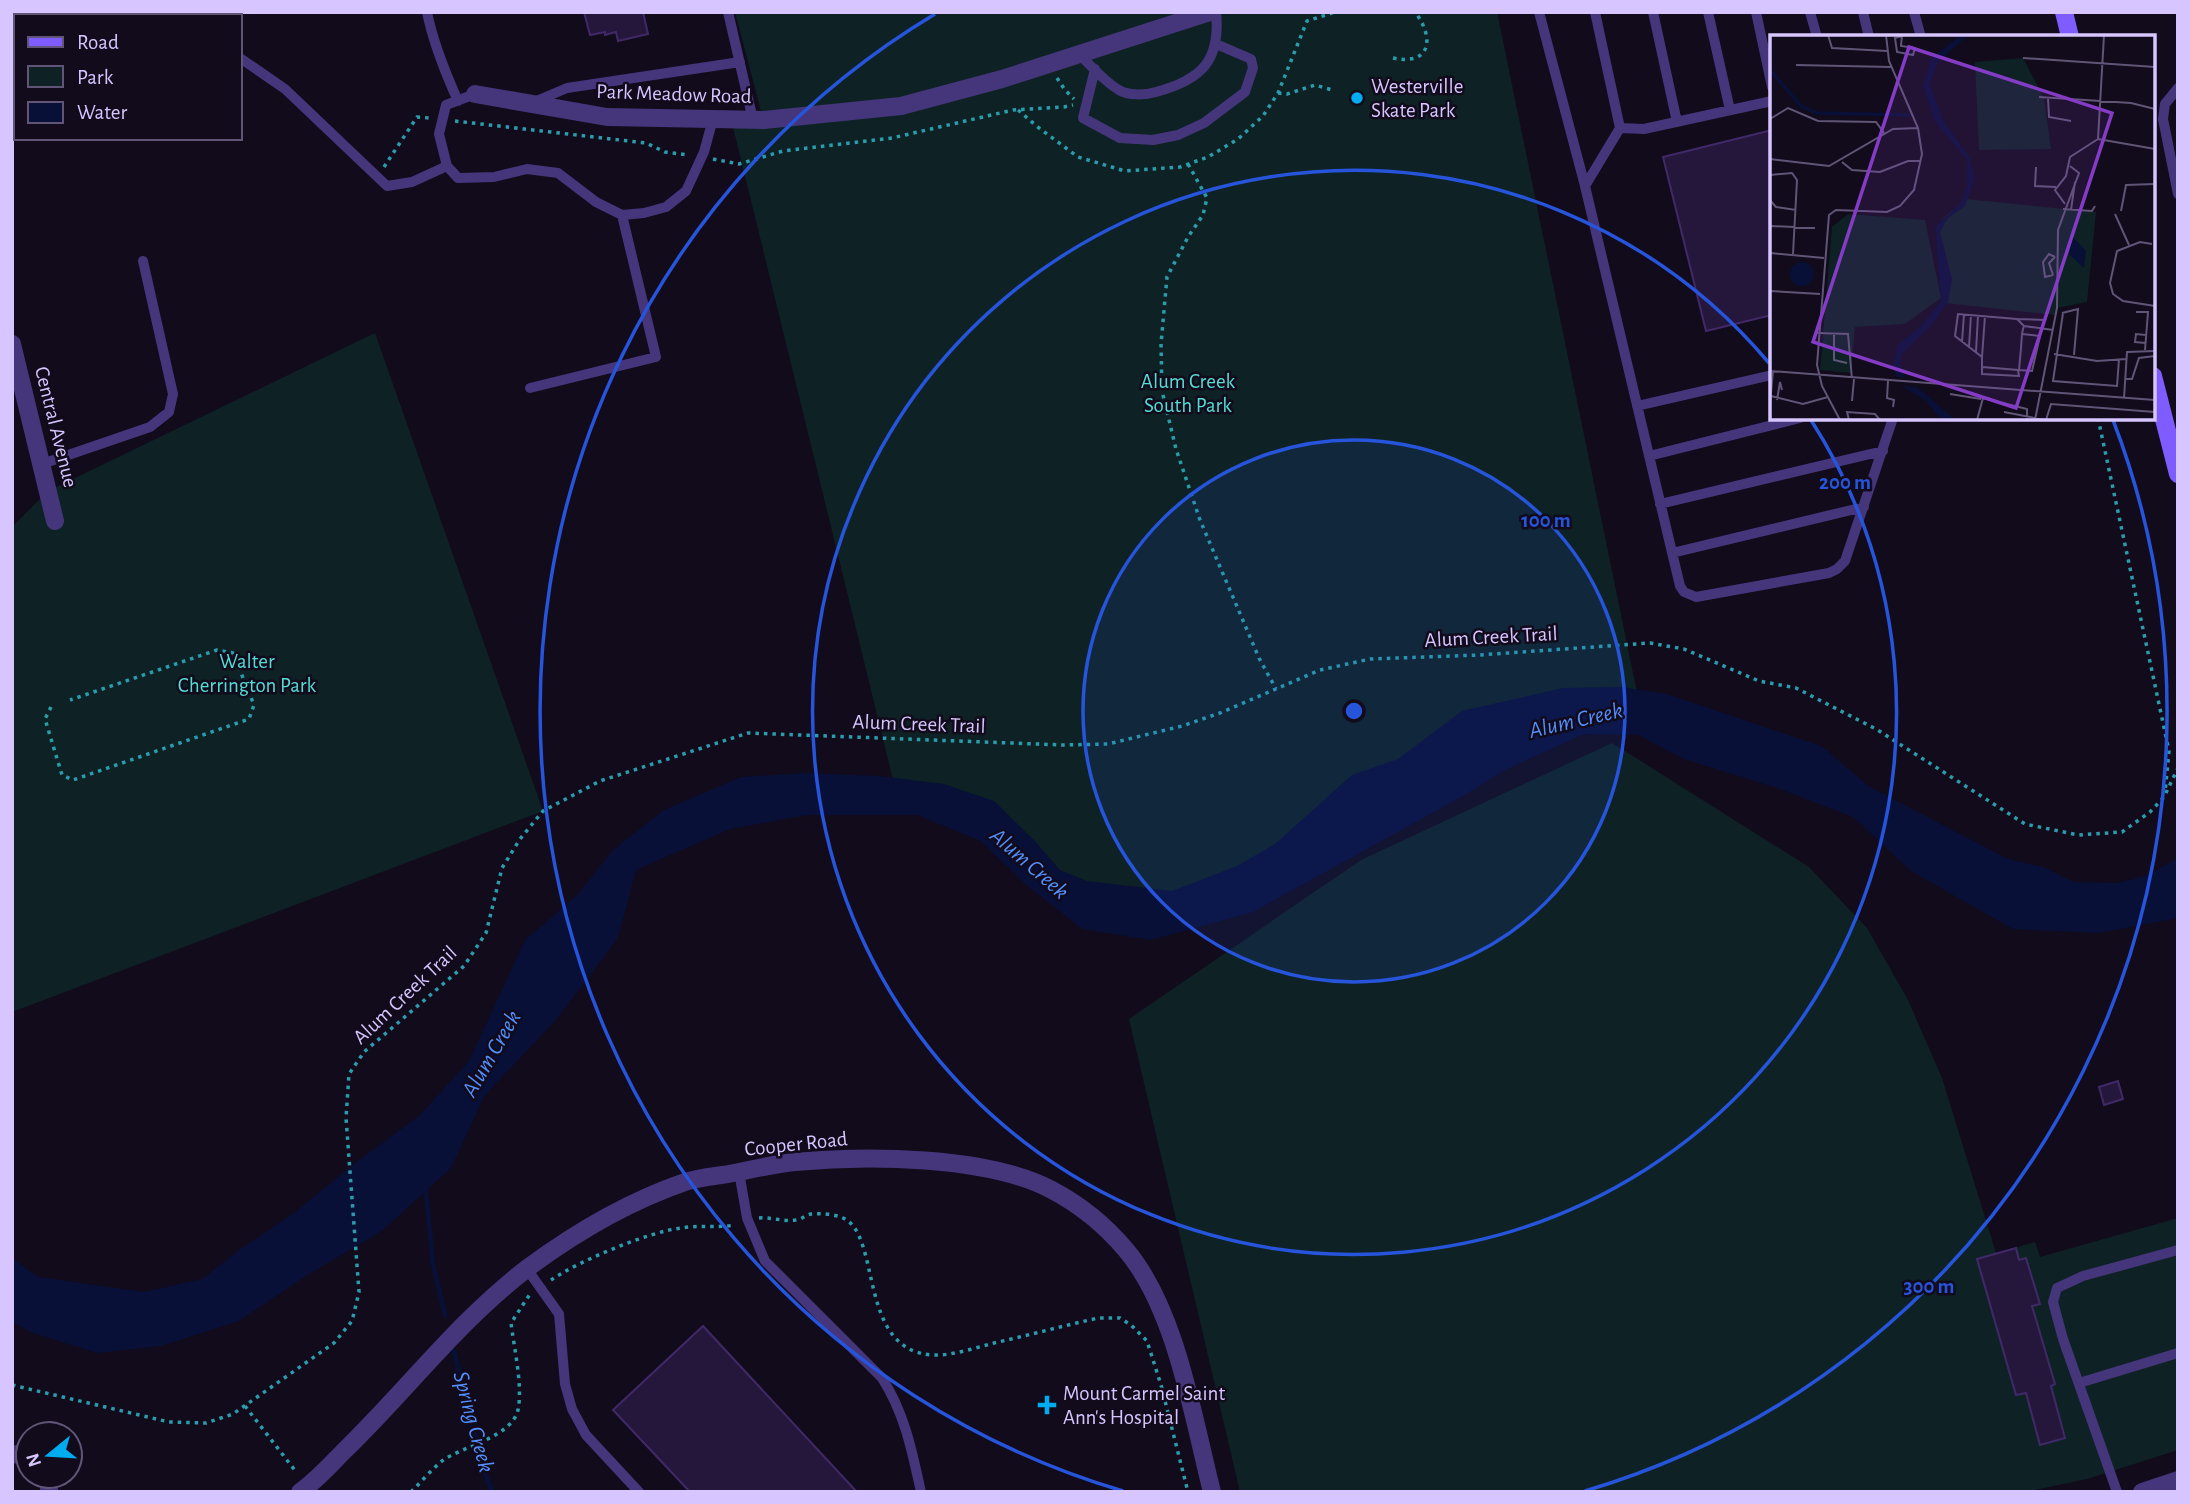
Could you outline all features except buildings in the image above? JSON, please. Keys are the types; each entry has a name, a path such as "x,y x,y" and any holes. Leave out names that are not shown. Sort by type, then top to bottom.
{"main road":[{"path":"2064,12 2070,35"},
{"path":"2155,384 2178,474"}],"street":[{"name":"Park Meadow Road","path":"475,94 607,117 753,120 901,106 1002,79 1210,12"},
{"name":"Central Avenue","path":"12,344 55,521"},
{"name":"Cooper Road","path":"304,1489 375,1421 464,1325 527,1269 582,1232 643,1200 687,1181 792,1163 839,1159 950,1162 999,1171 1048,1188 1089,1213 1127,1251 1155,1293 1173,1341 1212,1492"},
{"path":"2142,1492 2178,1480"}],"lane":[{"path":"427,12 431,34 458,101 446,105 439,134 447,166 458,178 494,177 527,169 558,173 596,202 622,215 644,213 666,207 686,191 704,152 713,119"},
{"path":"728,12 753,120"},
{"path":"1079,54 1121,92 1147,94 1173,88 1192,79 1206,66 1216,44 1216,12"},
{"path":"1539,12 1585,186 1660,504 1680,586 1684,592 1696,597 1829,573 1838,569 1845,561 1892,420"},
{"path":"1585,186 1620,128 1595,12"},
{"path":"1653,12 1677,122"},
{"path":"1708,12 1730,110"},
{"path":"1756,12 1770,78"},
{"path":"1811,12 1816,35"},
{"path":"1863,12 1869,35"},
{"path":"1914,12 1920,35"},
{"path":"1095,69 1083,118 1120,138 1153,140 1178,135 1203,123 1245,92 1254,68 1251,59 1216,44"},
{"path":"242,59 285,89 387,186 412,182 447,166"},
{"path":"530,104 568,88 740,62"},
{"path":"2178,88 2165,104 2163,119 2178,194"},
{"name":"Park Meadow Road","path":"458,101 475,94"},
{"path":"1620,128 1644,129 1770,101"},
{"path":"530,388 656,357 622,215"},
{"path":"41,464 150,427 169,412 173,394 143,261"},
{"path":"1637,406 1770,375"},
{"path":"1649,456 1792,420"},
{"path":"1660,504 1883,451"},
{"path":"1672,553 1864,507"},
{"path":"738,1172 748,1221 765,1261 882,1378 894,1397 906,1427 921,1492"},
{"path":"2118,1492 2053,1302 2057,1288 2083,1276 2178,1250"},
{"path":"527,1269 559,1314 565,1384 572,1409 586,1435 632,1489"},
{"path":"2079,1383 2178,1353"}],"path":[{"path":"1307,21 1335,12"},
{"path":"1393,58 1406,61 1416,59 1424,52 1427,45 1424,28 1415,12"},
{"path":"1049,64 1065,90 1079,103 1088,100"},
{"path":"1278,93 1287,94 1315,85 1332,90"},
{"path":"1188,164 1207,198 1203,215 1167,277 1161,344 1163,391 1176,449 1200,520 1259,658 1276,689"},
{"path":"2098,420 2169,751 2164,797"},
{"name":"Alum Creek Trail","path":"12,1385 169,1422 206,1423 233,1414 334,1343 352,1321 359,1292 346,1118 349,1074 364,1052 464,966 486,933 502,868 520,839 543,811 600,781 748,733 1063,746 1108,744 1182,726 1320,670 1370,659 1479,655 1650,643 1684,649 1759,681 1796,688 1876,729 2025,824 2078,835 2122,832 2150,812 2164,797 2178,768"},
{"path":"51,707 45,719 62,775 73,780 249,719 254,705 233,653 216,650 70,700"},
{"path":"411,1492 443,1460 490,1438 513,1420 518,1411 518,1388 511,1323 529,1295 540,1287 570,1267 652,1235 678,1228 732,1226 762,1217 797,1220 811,1214 827,1214 842,1217 853,1224 877,1304 889,1331 907,1349 931,1354 957,1352 1098,1318 1120,1318 1132,1325 1147,1341 1165,1397 1188,1492"},
{"path":"244,1406 304,1489"}],"green space":[{"name":"Alum Creek South Park","path":"735,12 1497,12 1640,707 1171,911 1070,902 982,823 898,800 731,119 763,119"},
{"name":"Walter Cherrington Park","path":"375,333 543,811 12,1012 12,527 48,491"},
{"path":"1612,743 1809,867 1867,928 1908,1000 1942,1078 1996,1253 2035,1242 2040,1257 2178,1218 2178,1450 2087,1479 2025,1492 1240,1492 1129,1019 1361,860"}],"water":[{"name":"Alum Creek","path":"1622,687 1667,694 1821,746 1870,787 2008,859 2043,867 2074,882 2117,883 2148,875 2178,858 2178,917 2099,933 2013,929 1911,871 1853,817 1780,789 1684,759 1638,735 1584,734 1507,769 1253,912 1151,940 1082,929 1025,884 981,841 917,815 807,815 730,829 636,870 618,938 556,1020 485,1095 451,1168 382,1231 309,1274 239,1321 161,1346 97,1353 30,1332 12,1321 12,1258 38,1277 144,1292 202,1279 294,1213 355,1163 419,1116 469,1061 525,940 577,895 613,850 664,810 741,777 807,773 879,776 944,784 994,801 1060,870 1087,881 1172,891 1237,866 1275,844 1352,775 1398,759 1462,711 1563,688"}],"waterway":[{"path":"425,1183 433,1264 445,1315"},
{"name":"Spring Creek","path":"454,1351 492,1492"}],"place":[{"name":"Westerville Skate Park","path":"1357,98"},
{"name":"Mount Carmel Saint Ann's Hospital","path":"1047,1405"}]}
